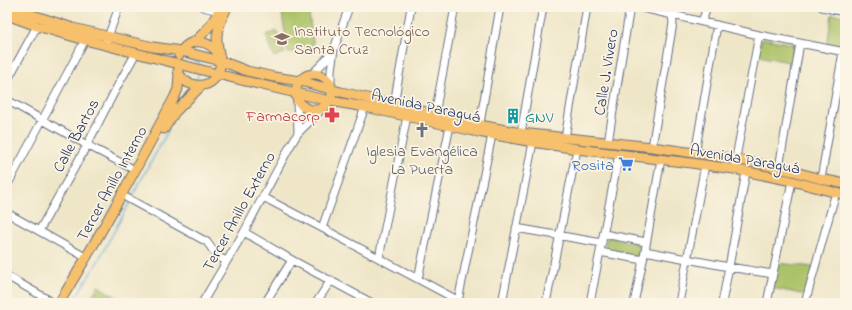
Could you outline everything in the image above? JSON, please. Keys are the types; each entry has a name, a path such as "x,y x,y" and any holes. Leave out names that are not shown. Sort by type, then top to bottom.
{"main road":[{"name":"Avenida Paraguá","path":"8,7 28,10 136,53 243,80 297,96"},
{"path":"176,63 180,51 185,46 192,43 207,29 222,8"},
{"path":"218,74 221,57 217,33 222,19 222,8"},
{"name":"Avenida Paraguá","path":"7,15 37,26 85,40 107,41 221,57 247,71 332,87 341,92 435,114 479,128 492,135 576,149 734,169 841,194"},
{"path":"153,47 200,42 211,46 221,57"},
{"name":"Tercer Anillo Interno","path":"61,303 178,90 179,73 176,63"},
{"path":"179,73 183,79 194,85 243,80"},
{"path":"313,73 321,74 327,79 332,87 333,94 328,104 321,109 312,110 303,106 297,96 297,84 300,80 313,73"},
{"name":"Tercer Anillo Interno","path":"66,303 127,198 166,125 175,112 203,85 211,82 218,74"},
{"name":"Avenida Paraguá","path":"328,104 365,107 450,126 652,147 736,159 845,184"},
{"path":"88,256 97,244 120,202 127,198 126,191 143,160 147,148"},
{"path":"61,303 89,257 98,247"}],"street":[{"path":"107,41 119,7"},
{"path":"203,7 222,8"},
{"path":"332,87 331,70 334,49 349,7"},
{"path":"394,104 411,7"},
{"path":"435,114 455,7"},
{"path":"479,128 500,7"},
{"path":"521,133 543,7"},
{"path":"565,138 587,7"},
{"name":"Calle J. Vivero","path":"608,142 630,7"},
{"path":"638,7 717,26 844,52 821,179"},
{"path":"702,22 707,7"},
{"path":"822,7 845,12"},
{"path":"652,147 672,15"},
{"path":"7,81 37,26"},
{"path":"695,154 717,26"},
{"path":"734,169 759,35"},
{"path":"7,186 85,40"},
{"path":"779,168 800,43"},
{"path":"313,73 334,49"},
{"name":"Calle Bartos","path":"39,231 136,53"},
{"path":"297,96 298,133"},
{"path":"7,100 135,170"},
{"name":"Tercer Anillo Externo","path":"202,303 244,232 298,133 328,104"},
{"path":"322,228 365,107"},
{"path":"379,258 407,116"},
{"path":"418,279 450,126"},
{"path":"263,197 460,302 492,135"},
{"path":"502,303 533,142"},
{"path":"546,303 576,149"},
{"path":"590,303 619,154"},
{"path":"634,303 645,251 661,159"},
{"path":"679,303 705,165"},
{"path":"722,303 746,172"},
{"path":"767,303 792,182"},
{"path":"805,303 841,194"},
{"path":"127,198 207,242 217,256 226,261"},
{"path":"7,213 88,256"},
{"path":"516,228 602,243"},
{"path":"244,232 368,302"},
{"path":"604,234 646,242"},
{"path":"645,251 773,274"},
{"path":"600,252 643,260"},
{"path":"264,303 292,260"},
{"path":"8,279 54,303"},
{"path":"316,303 331,280"}],"green space":[{"path":"281,7 308,7 314,49 288,53"},
{"path":"832,14 845,16 845,48 827,45"},
{"path":"277,31 285,53 274,57 266,35"},
{"path":"762,38 798,45 794,63 758,56"},
{"path":"607,237 643,245 642,255 639,257 605,251"},
{"path":"777,263 814,267 806,295 772,288"},
{"path":"98,286 118,298 115,303 88,303"}],"waterway":[{"path":"115,43 172,56"},
{"path":"185,58 199,62 199,65"},
{"path":"197,81 198,72"},
{"path":"132,197 169,129"},
{"path":"835,188 845,190"},
{"path":"72,303 97,263 130,202"}],"place":[{"name":"Instituto Tecnológico Santa Cruz","path":"282,39"},
{"name":"Farmacorp","path":"332,115"},
{"name":"GNV","path":"513,116"},
{"name":"Iglesia Evangélica La Puerta","path":"422,130"},
{"name":"Rosita","path":"626,164"}]}
